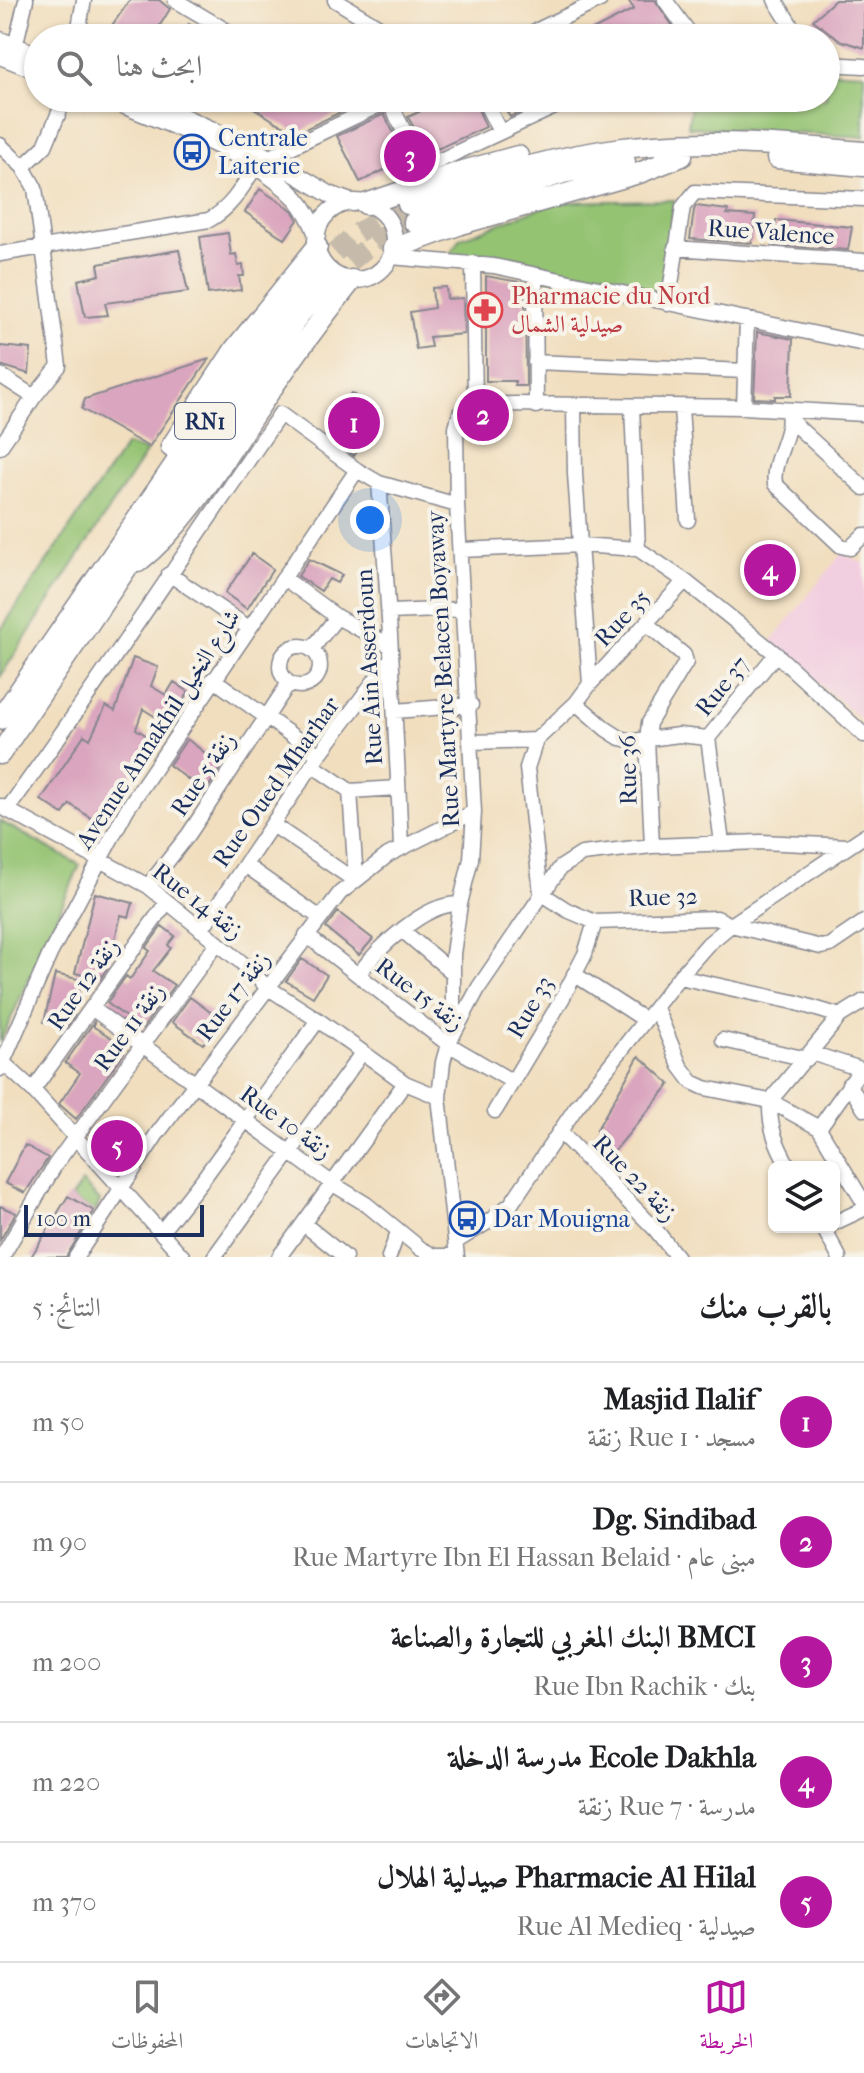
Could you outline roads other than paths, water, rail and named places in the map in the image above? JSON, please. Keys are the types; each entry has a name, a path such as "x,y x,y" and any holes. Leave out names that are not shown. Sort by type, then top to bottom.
{"highway":[{"path":"360,204 463,171 570,142 644,138 677,150 864,166"},
{"path":"411,213 566,157 764,144 864,152"},
{"path":"392,253 461,224 639,173 677,150"},
{"path":"99,571 116,528 235,349 317,241"},
{"name":"RN1","path":"0,719 254,349 320,277 299,315 0,754"},
{"path":"125,572 163,542 195,501 300,346 352,280"}],"main road":[{"path":"0,56 24,65"},
{"path":"137,112 261,162 385,217 391,226 392,253 375,275 352,280 339,277 321,259 310,217 296,198 277,181 261,162 250,147 173,112"},
{"path":"317,241 326,216 343,205 360,204"}],"street":[{"path":"8,43 26,0"},
{"path":"80,24 84,0"},
{"path":"175,0 215,24"},
{"path":"335,0 374,24"},
{"path":"559,24 600,0"},
{"path":"665,0 683,24"},
{"path":"775,0 790,24"},
{"path":"840,65 864,66"},
{"path":"23,167 45,146 59,112"},
{"path":"0,254 209,220 235,199 261,162 365,112"},
{"path":"398,112 417,157 424,163 435,163 544,112"},
{"path":"490,112 500,132"},
{"path":"0,145 23,167 35,188 59,366 0,447"},
{"name":"Rue Valence","path":"668,304 685,201 695,192 864,199"},
{"name":"Rue Valence","path":"675,248 864,261"},
{"path":"392,253 473,263 864,344"},
{"path":"473,263 475,405 744,407 790,416 864,414"},
{"path":"535,275 536,406"},
{"path":"744,407 747,319"},
{"path":"535,362 745,371"},
{"path":"0,375 34,397"},
{"name":"Rue Martyre Belacen Boyaway","path":"451,1039 453,973 460,904 471,859 474,812 471,705 457,505 456,420 460,413 475,405"},
{"path":"574,406 590,684"},
{"path":"632,406 638,549"},
{"path":"681,407 688,520"},
{"path":"3,808 89,697 169,574 280,414 379,483 457,505"},
{"path":"790,416 864,488"},
{"path":"790,416 775,470 775,484 841,546 845,548 859,540"},
{"name":"Avenue Annakhil شارع النخيل","path":"1,1064 50,954 127,809 357,470"},
{"name":"Rue Ain Asserdoun","path":"379,483 390,612 389,653 395,711 401,847"},
{"path":"461,550 580,545 638,549 685,581 776,654 864,735"},
{"path":"169,574 249,628"},
{"path":"284,578 389,653"},
{"name":"Rue 35","path":"536,740 576,703 685,581"},
{"path":"390,612 463,609"},
{"path":"312,649 337,617"},
{"name":"Rue 36","path":"647,624 684,655 684,668 649,723 652,846"},
{"path":"300,646 312,649 320,659 317,678 301,687 289,683 281,673 283,655 300,646"},
{"name":"Rue Oued Mharhar","path":"201,930 389,653"},
{"name":"Rue 37","path":"722,843 708,738 776,654"},
{"path":"213,679 267,718 350,791 355,880"},
{"name":"Rue 5 زنقة","path":"148,886 189,834 289,683"},
{"path":"576,703 620,738 633,741 679,735 708,738"},
{"path":"395,711 471,705"},
{"path":"472,742 536,740 527,768 541,893"},
{"path":"350,791 398,788"},
{"name":"Rue 14 زنقة","path":"3,808 148,886 267,987 405,1083 439,1097"},
{"name":"Rue 17 زنقة","path":"78,1256 120,1188 319,917 355,880 401,847 474,812"},
{"path":"273,825 355,880"},
{"path":"457,1251 511,1204 560,1132 645,1020 708,944 731,925 864,836"},
{"path":"457,1251 439,1097 451,1039 500,952 560,868 582,854 652,846 798,842 848,846"},
{"path":"245,865 319,917"},
{"path":"541,893 567,910 595,922"},
{"name":"Rue 12 زنقة","path":"33,1090 167,902"},
{"path":"358,975 403,931 434,909 460,904"},
{"name":"Rue 32","path":"595,922 698,916 717,918 731,925 821,947 830,945 864,922"},
{"name":"Rue 33","path":"495,1111 585,954 595,922"},
{"path":"403,931 453,973"},
{"name":"Rue 15 زنقة","path":"306,935 358,975 513,1082"},
{"name":"Rue 11 زنقة","path":"2,1257 74,1136 217,943"},
{"path":"574,974 645,1020"},
{"path":"679,977 794,1002 840,1016"},
{"path":"786,1161 769,1122 770,1101 840,1016 862,1005"},
{"path":"656,1008 680,1066 692,1082 705,1088 770,1101 819,1128 864,1203"},
{"name":"Rue 10 زنقة","path":"93,1009 333,1184 366,1204 398,1232 435,1256 457,1251"},
{"path":"161,1232 318,1020"},
{"path":"723,1040 863,1069 819,1128"},
{"path":"214,1257 362,1053"},
{"path":"1,1064 33,1090 183,1257"},
{"path":"280,1257 405,1083"},
{"path":"849,1084 864,1109"},
{"name":"Rue 22 زنقة","path":"560,1132 655,1229 677,1257"},
{"path":"840,1220 864,1209"},
{"path":"305,1225 345,1257"},
{"path":"389,1257 398,1232"},
{"path":"830,1233 839,1257"}],"tunnel":[{"path":"313,273 355,234 408,204"},
{"path":"327,282 377,239 414,222"}],"place":[{"name":"Centrale Laiterie","path":"192,152"},
{"name":"BMCI البنك المغربي للتجارة والصناعة","path":"410,156"},
{"name":"Pharmacie du Nord صيدلية الشمال","path":"485,310"},
{"name":"Dg. Sindibad","path":"483,415"},
{"name":"Masjid Ilalif","path":"354,423"},
{"name":"Ecole Dakhla مدرسة الدخلة","path":"770,570"},
{"name":"Pharmacie Al Hilal صيدلية الهلال","path":"117,1146"},
{"name":"Dar Mouigna","path":"467,1219"}]}
